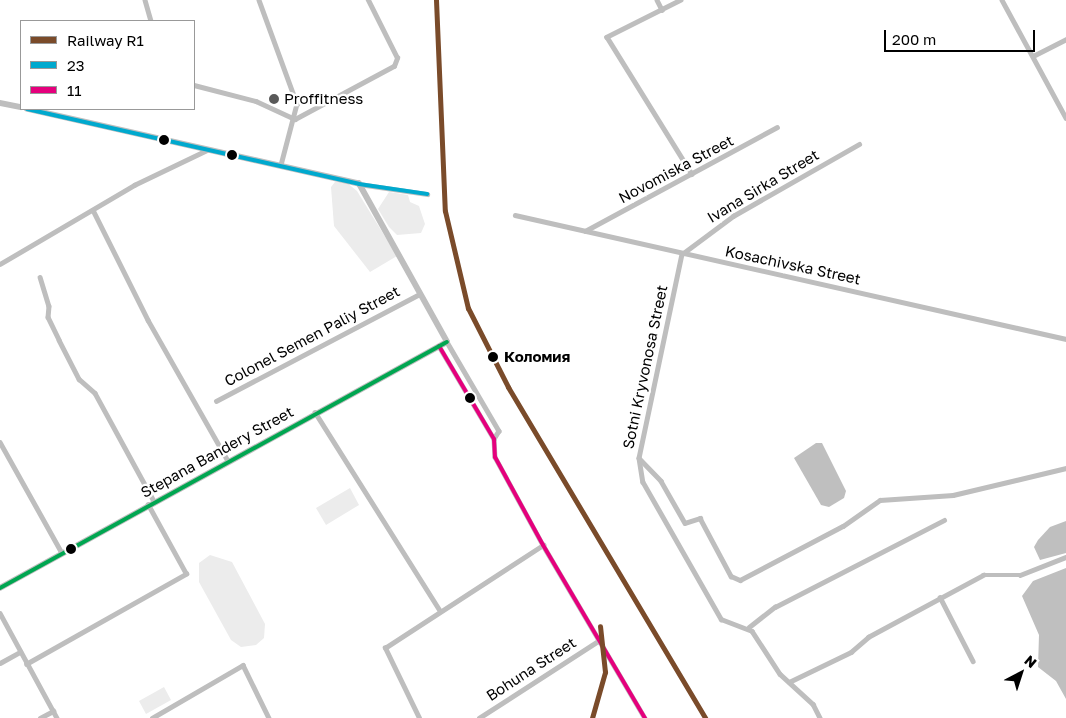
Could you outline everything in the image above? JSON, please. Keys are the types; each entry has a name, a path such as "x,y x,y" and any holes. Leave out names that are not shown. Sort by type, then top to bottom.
{"street":[{"path":"145,0 152,20"},
{"path":"258,0 297,102 295,119 281,165"},
{"path":"295,119 394,66 396,58 368,0"},
{"path":"657,0 662,10"},
{"path":"681,0 607,37 692,174"},
{"path":"1002,0 1066,118"},
{"path":"1033,56 1066,39"},
{"path":"195,85 256,101 295,119"},
{"path":"0,103 20,107"},
{"path":"32,110 359,184 427,194"},
{"name":"Novomiska Street","path":"585,231 777,127"},
{"path":"186,144 191,152 188,159"},
{"name":"Ivana Sirka Street","path":"682,254 733,216 859,144"},
{"path":"0,264 93,210 208,150"},
{"path":"359,184 499,432 494,439"},
{"path":"93,210 143,312 228,459"},
{"name":"Kosachivska Street","path":"515,215 1066,339"},
{"name":"Sotni Kryvonosa Street","path":"682,254 639,458 644,485 719,615 730,624 749,628"},
{"path":"40,277 49,306 48,317 59,340 79,379 94,390 154,501"},
{"name":"Colonel Semen Paliy Street","path":"216,401 420,294"},
{"name":"Stepana Bandery Street","path":"0,588 228,459 448,342"},
{"path":"439,346 494,439 495,457 543,545 645,718"},
{"path":"315,412 440,609"},
{"path":"0,442 62,553"},
{"path":"639,458 661,481 685,523 700,518 731,576 740,580 843,526 880,500 957,494 1066,468"},
{"path":"26,664 186,574 148,504"},
{"path":"820,718 813,704 789,682 749,628 775,608 944,520"},
{"path":"419,718 385,648 440,609 543,545"},
{"path":"789,682 851,652 868,637 983,575 1020,575 1066,558"},
{"path":"940,597 973,662"},
{"path":"0,613 57,718"},
{"name":"Bohuna Street","path":"479,718 598,640"},
{"path":"0,663 20,652"},
{"path":"152,718 243,665 269,718"},
{"path":"40,718 53,711"}],"shaded area":[{"path":"335,182 346,182 357,191 397,256 370,272 334,226 331,187"},
{"path":"389,192 408,195 410,202 419,206 425,224 421,233 397,235 389,227 378,209"},
{"path":"816,443 822,443 846,491 844,498 829,507 821,505 794,458"},
{"path":"350,488 359,505 326,525 316,508"},
{"path":"1066,521 1066,553 1040,560 1034,547 1038,540 1050,527"},
{"path":"210,555 232,562 265,624 264,638 256,645 241,647 231,640 199,582 199,563"},
{"path":"1066,568 1066,699 1056,681 1038,667 1039,635 1022,596 1033,581"},
{"path":"164,687 171,700 146,714 139,701"}],"rail line":[{"name":"R1","path":"436,0 445,211 468,308 508,387 705,718"},
{"name":"R1","path":"592,718 605,672 600,626"}],"transit line":[{"name":"23","path":"31,110 359,184 427,194"},
{"path":"0,588 447,342"},
{"name":"11","path":"439,346 494,439 495,457 543,545 645,718"}],"place":[{"name":"Proffitness","path":"274,99"},
{"name":"Коломия","path":"493,357"}]}
